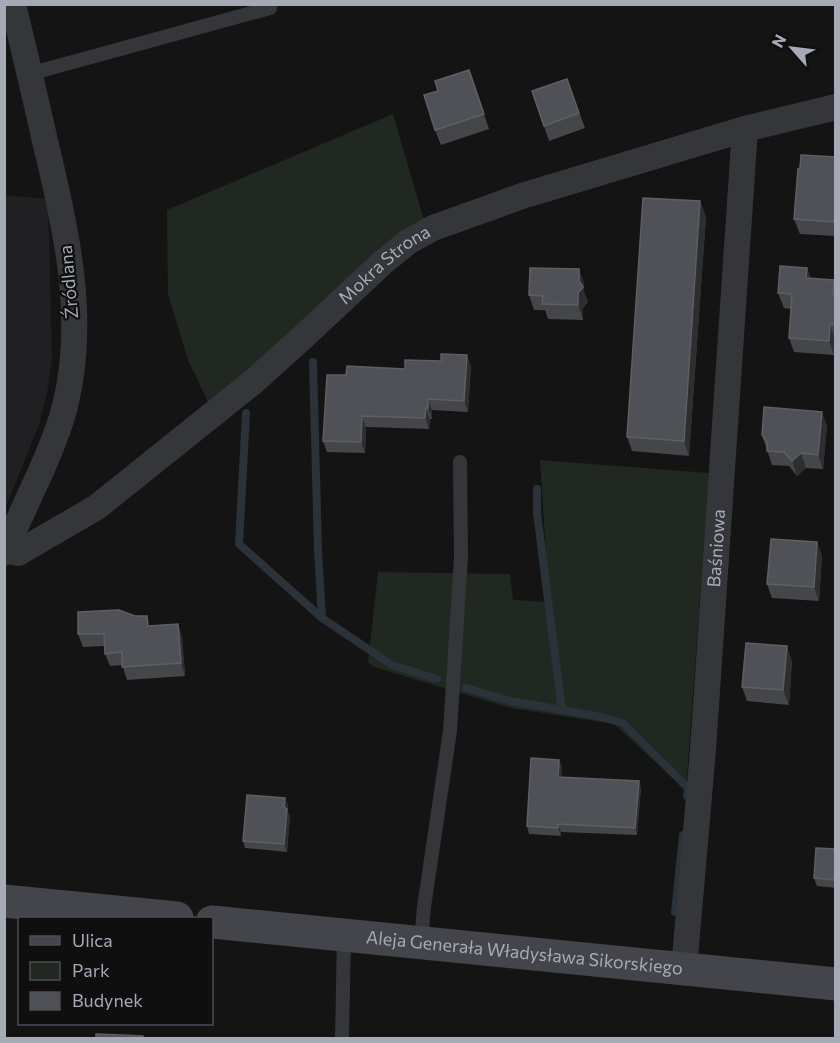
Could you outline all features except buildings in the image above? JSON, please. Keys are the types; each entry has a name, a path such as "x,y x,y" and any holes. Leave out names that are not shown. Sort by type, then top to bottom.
{"main road":[{"path":"4,901 167,917"},
{"name":"Aleja Generała Władysława Sikorskiego","path":"213,922 836,984"}],"street":[{"name":"Źródlana","path":"5,552 52,445 65,407 74,343 74,309 60,203 13,4"},
{"name":"Mokra Strona","path":"5,552 18,554 97,507 253,382 382,263 416,237 433,228 522,196 746,129 836,107"},
{"name":"Baśniowa","path":"684,969 703,750 746,129"}],"lane":[{"path":"29,74 270,9"},
{"path":"421,943 424,907 450,730 461,558 460,462"},
{"path":"342,1038 344,936"}],"shaded area":[{"path":"5,195 48,199 52,358 40,422 5,509"}],"green space":[{"path":"393,114 424,220 210,406 188,360 168,294 167,210"},
{"path":"540,460 709,473 686,790 614,724 511,708 374,667 368,662 378,572 510,574 513,600 549,602"}],"waterway":[{"path":"313,362 322,618"},
{"path":"246,413 239,544 322,618 392,665 437,679"},
{"path":"537,489 537,513 562,710"},
{"path":"466,688 510,701 597,716 623,723 688,788 687,796"},
{"path":"675,912 683,835"}]}
